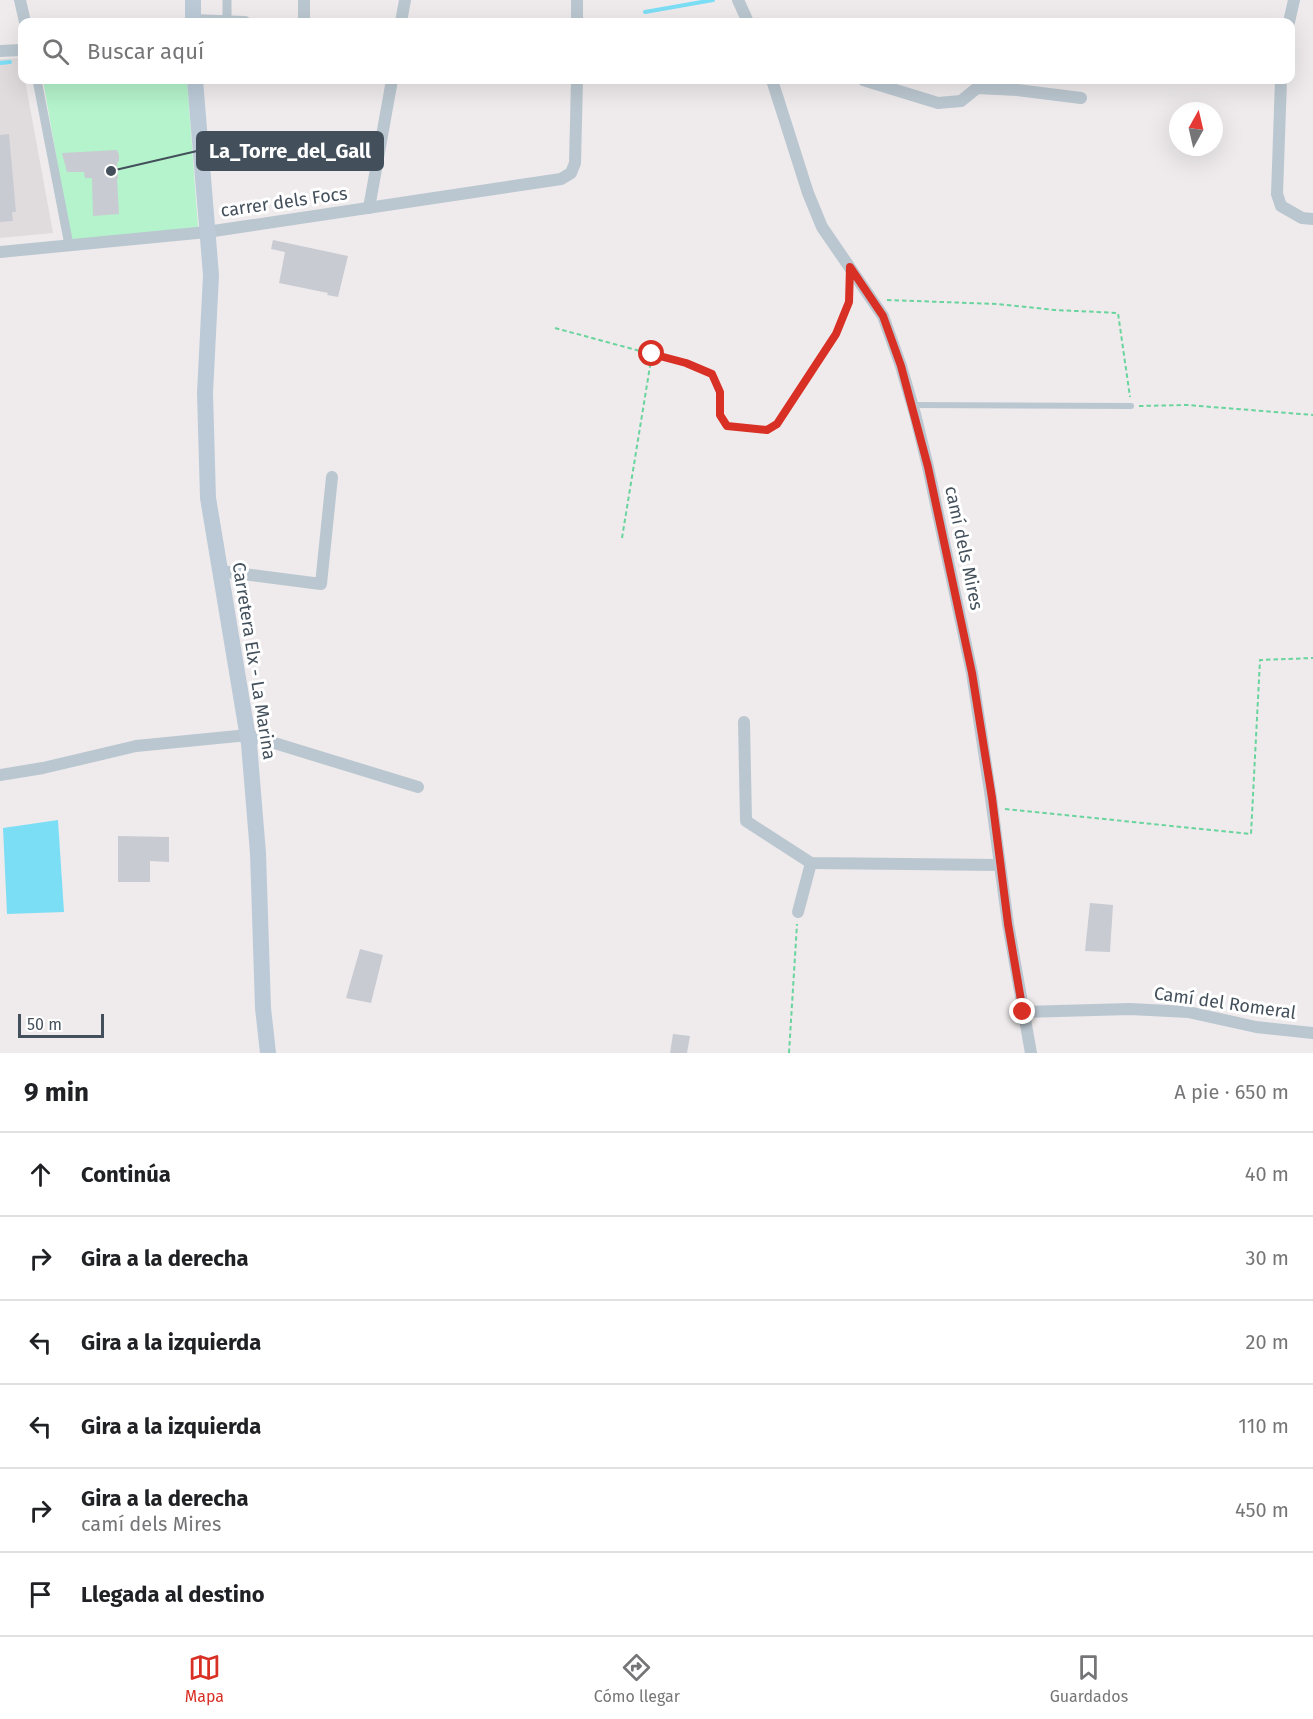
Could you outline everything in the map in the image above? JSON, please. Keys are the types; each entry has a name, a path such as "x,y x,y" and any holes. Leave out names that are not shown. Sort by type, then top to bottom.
{"main road":[{"path":"193,0 193,18"},
{"name":"Carretera Elx - La Marina","path":"195,84 211,275 205,405 208,498 248,735 258,853 263,1008 268,1053"}],"street":[{"path":"20,0 24,18"},
{"path":"226,18 227,0"},
{"path":"304,0 304,18"},
{"path":"402,18 405,0"},
{"path":"577,18 578,0"},
{"path":"738,0 746,18"},
{"path":"1290,18 1294,0"},
{"path":"0,51 18,50"},
{"path":"38,84 69,245"},
{"path":"369,208 391,84"},
{"name":"carrer dels Focs","path":"0,252 207,232 561,179 571,174 575,163 577,84"},
{"name":"camí dels Mires","path":"773,84 811,201 822,227 883,316 912,405 928,467 972,673 1008,924 1031,1053"},
{"path":"876,84 938,103 961,101 977,88 1017,90 1081,98"},
{"path":"1281,84 1277,194 1281,206 1302,218 1313,219"},
{"path":"220,571 321,584 332,477"},
{"path":"744,722 746,821 812,863 1000,866"},
{"path":"0,775 43,768 136,746 248,735 418,787"},
{"path":"798,912 812,863"},
{"name":"Camí del Romeral","path":"1023,1012 1130,1009 1188,1012 1256,1027 1313,1033"}],"lane":[{"path":"686,363 712,374 720,392 720,415 727,426 767,430 777,424 836,334 849,302 850,267"},
{"path":"912,405 1131,406"}],"path":[{"path":"872,300 997,304 1118,313 1131,406 1187,405 1313,415"},
{"path":"555,328 686,363"},
{"path":"622,538 652,354"},
{"path":"993,808 1251,834 1260,660 1313,658"},
{"path":"789,1053 798,912"}],"shaded area":[{"path":"18,58 18,84 26,84 53,233 0,238 0,59"}],"green space":[{"path":"44,84 187,84 198,227 71,241"}],"water":[{"path":"58,820 64,912 7,914 3,828"}],"building":[{"path":"9,134 16,212 12,212 13,221 0,222 0,135"},
{"path":"117,150 119,155 117,179 119,214 93,216 92,178 85,178 84,172 67,172 62,153"},
{"path":"273,240 348,256 338,297 279,283 285,252 271,249"},
{"path":"118,836 169,837 169,862 150,861 150,882 118,882"},
{"path":"1090,903 1113,905 1110,952 1085,951"},
{"path":"360,949 383,955 371,1003 346,998"},
{"path":"673,1034 690,1036 687,1053 670,1053"}],"waterway":[{"path":"645,12 713,0"},
{"path":"0,63 10,62"}],"place":[{"name":"La_Torre_del_Gall","path":"111,171"}],"route":[{"path":"652,354 686,363 712,374 720,392 720,415 727,426 767,430 777,424 836,334 849,302 850,267 883,316 915,414 972,673 1023,1012"}]}
